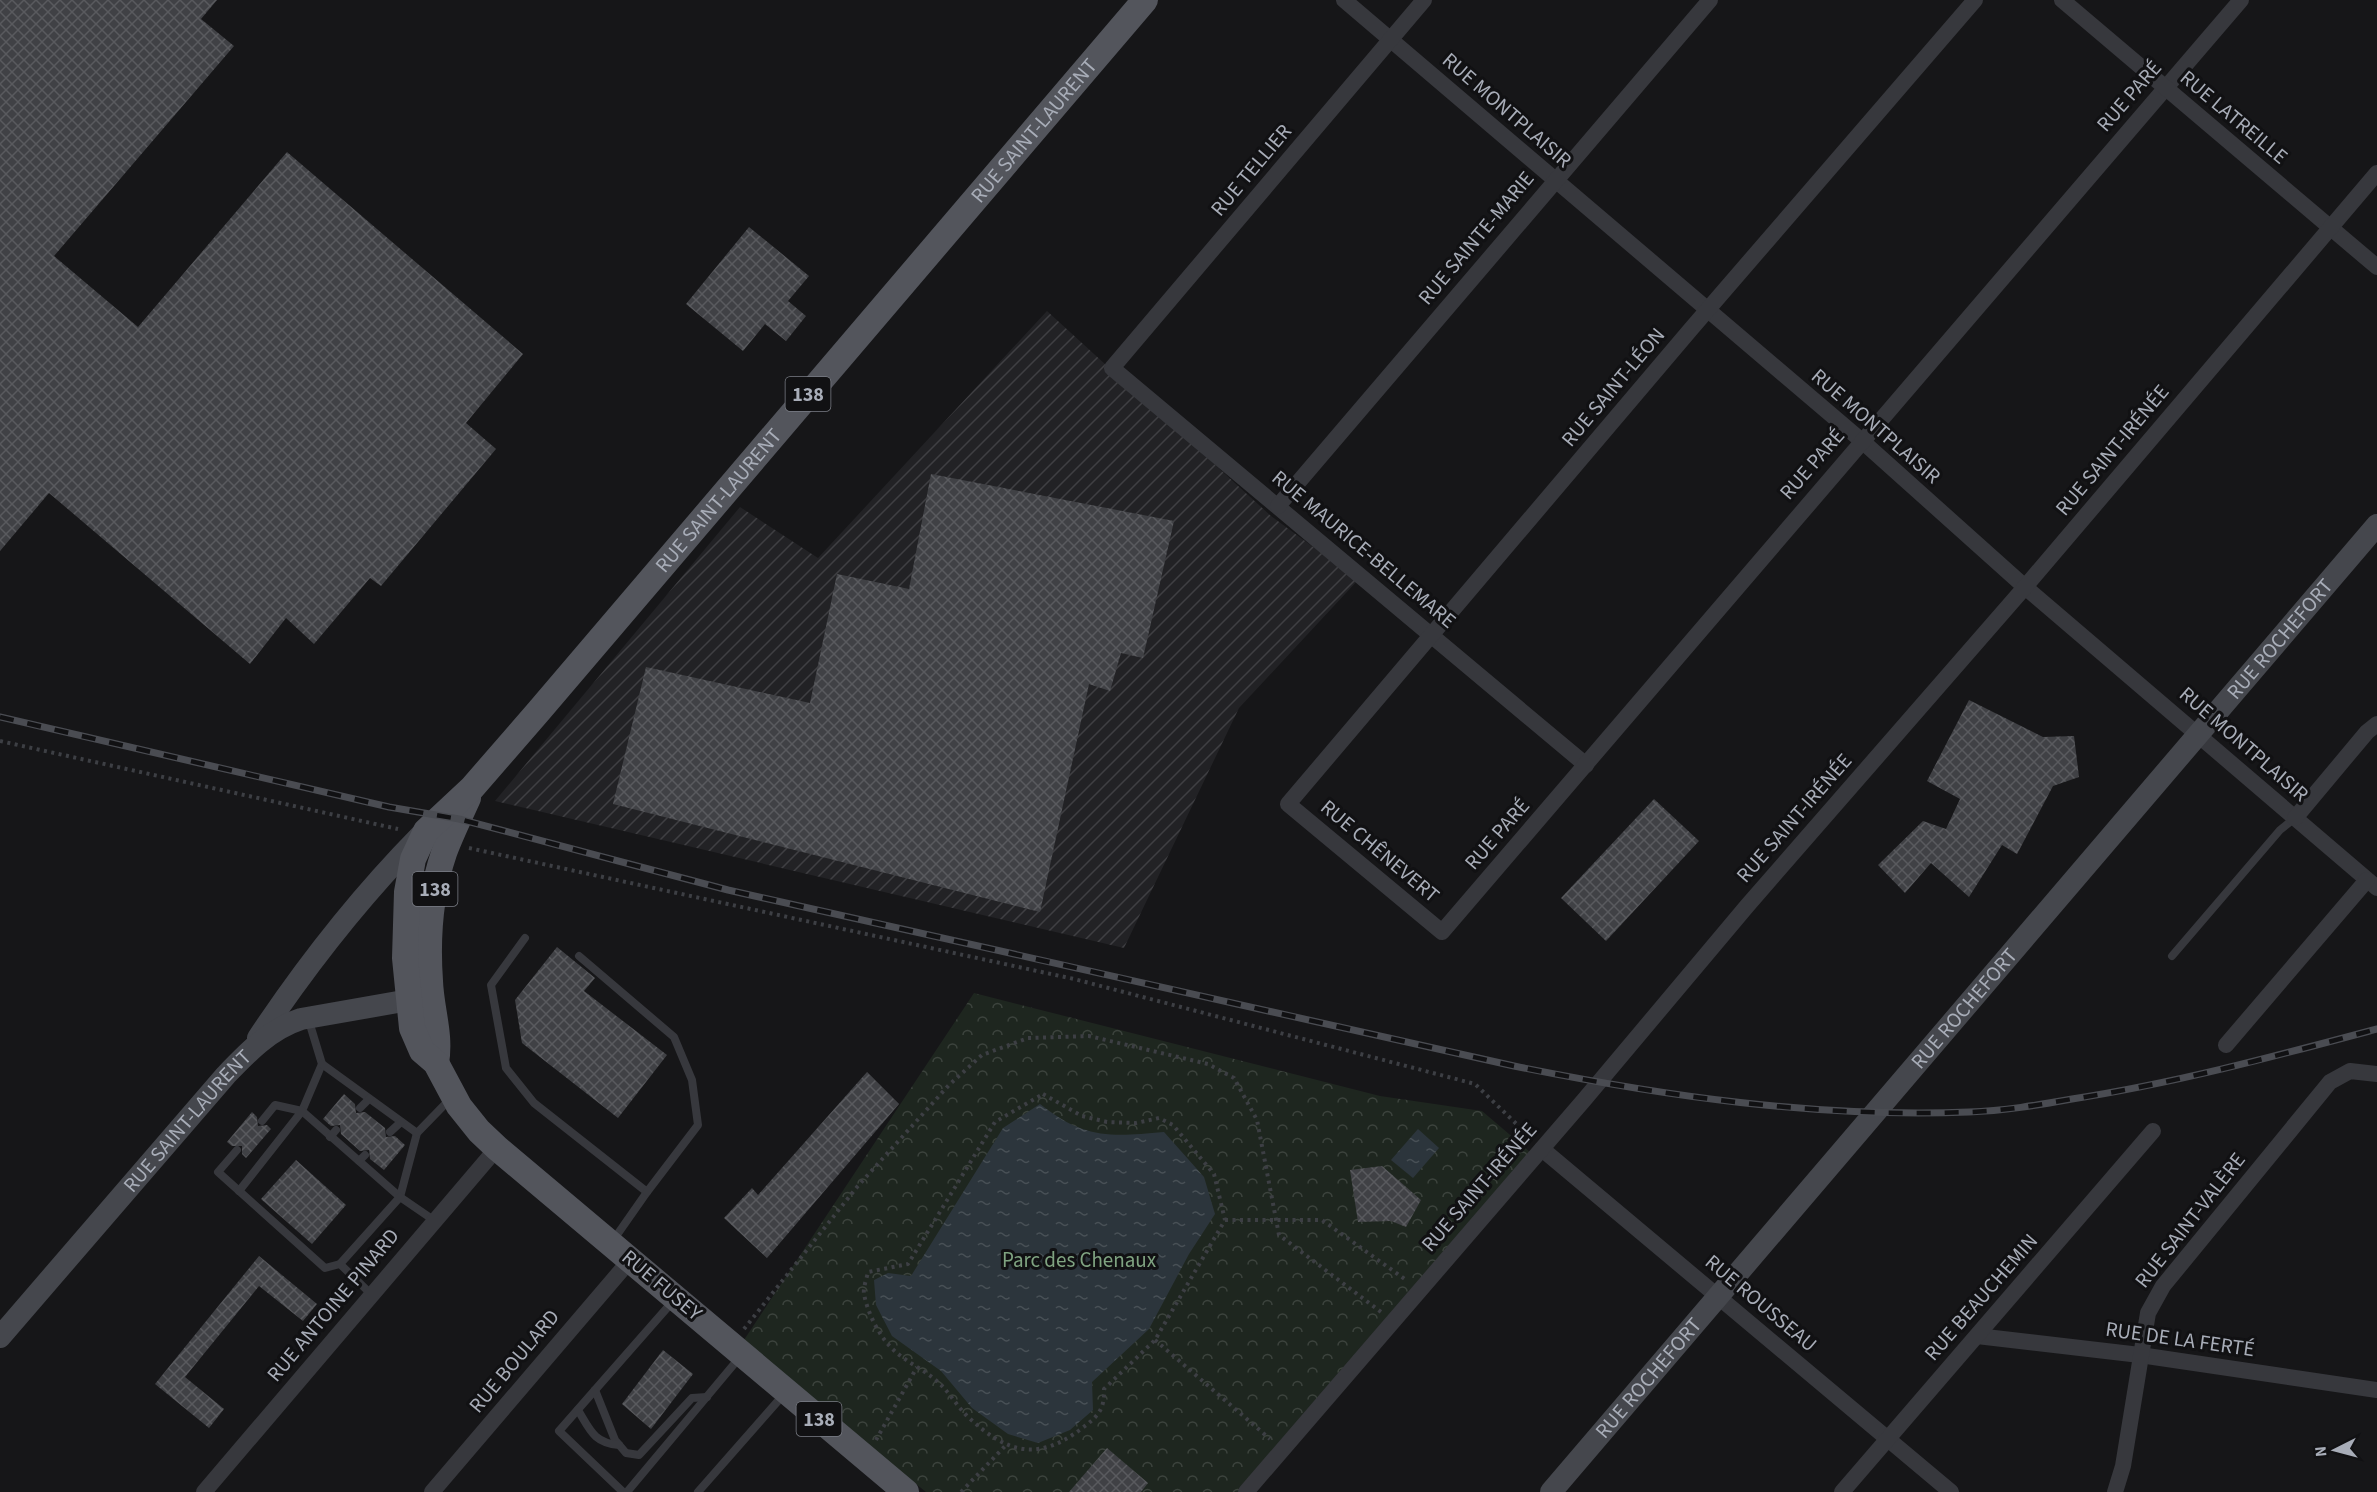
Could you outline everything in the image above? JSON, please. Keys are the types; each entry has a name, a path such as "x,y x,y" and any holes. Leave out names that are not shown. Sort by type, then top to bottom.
{"main road":[{"name":"RUE SAINT-LAURENT","path":"424,833 471,788 1145,0"},
{"name":"RUE FUSEY","path":"419,999 429,954 432,906 448,843 471,788"},
{"name":"RUE FUSEY","path":"424,833 413,859 407,892 405,938 419,999 439,1034 436,1063 452,1096 472,1124 497,1148 906,1492"}],"street":[{"name":"RUE MONTPLAISIR","path":"1344,0 1706,312 1862,441 2025,587 2372,884"},
{"name":"RUE TELLIER","path":"1112,368 1424,0"},
{"name":"RUE SAINTE-MARIE","path":"1278,506 1710,0"},
{"name":"RUE SAINT-LÉON","path":"1288,804 1706,312 1975,0"},
{"name":"RUE LATREILLE","path":"2062,0 2377,267"},
{"name":"RUE PARÉ","path":"1442,932 2241,0"},
{"name":"RUE SAINT-IRÉNÉE","path":"1246,1492 1542,1149 1747,906 2025,587 2377,173"},
{"name":"RUE MAURICE-BELLEMARE","path":"1112,368 1586,765"},
{"name":"RUE ROCHEFORT","path":"1551,1492 2377,525"},
{"path":"2295,818 2367,732 2377,724"},
{"name":"RUE CHÊNEVERT","path":"1288,804 1442,932"},
{"path":"249,1052 291,988 385,873 424,833"},
{"path":"2226,1045 2372,884"},
{"name":"RUE SAINT-LAURENT","path":"0,1337 249,1052 283,1026 308,1017 419,999"},
{"name":"RUE SAINT-VALÈRE","path":"2115,1492 2123,1466 2148,1313 2163,1286 2324,1088 2342,1073 2358,1071 2377,1074"},
{"name":"RUE BEAUCHEMIN","path":"1842,1492 2153,1131"},
{"name":"RUE ANTOINE PINARD","path":"204,1492 497,1148"},
{"name":"RUE ROUSSEAU","path":"1542,1149 1951,1492"},
{"name":"RUE BOULARD","path":"432,1492 631,1259"},
{"name":"RUE DE LA FERTÉ","path":"1977,1336 2140,1355 2377,1389"}],"lane":[{"path":"2172,956 2280,830 2295,818"},
{"path":"525,938 491,985 506,1068 534,1103 646,1192"},
{"path":"579,956 674,1038 692,1080 698,1125 611,1242"},
{"path":"308,1017 322,1064 417,1133"},
{"path":"239,1191 302,1111 322,1064"},
{"path":"237,1150 218,1172 325,1268 340,1264 400,1197 417,1133 452,1096"},
{"path":"360,1108 369,1099"},
{"path":"262,1121 275,1105 302,1111 362,1158 400,1197 435,1221"},
{"path":"390,1132 401,1122"},
{"path":"340,1264 372,1295"},
{"path":"676,1298 560,1431 625,1492 707,1396 737,1350"},
{"path":"595,1390 604,1417 619,1445 626,1454 639,1455 692,1398 707,1396"},
{"path":"698,1492 786,1391"},
{"path":"578,1410 598,1439 605,1444 619,1445"}],"path":[{"path":"0,741 424,833"},
{"path":"448,843 1074,979 1475,1084 1542,1149"},
{"path":"737,1350 857,1187 949,1085 982,1055 1028,1038 1089,1036 1208,1064 1234,1078 1257,1120 1279,1235 1393,1321"},
{"path":"1043,1094 1082,1116 1107,1122 1136,1123 1160,1118 1173,1125 1214,1174 1225,1220 1155,1340 1104,1389 1105,1404 1097,1417 1064,1442 1041,1451 1007,1444 968,1417 938,1383 895,1352 876,1328 864,1292 868,1272 908,1264 995,1122 1043,1094"},
{"path":"1225,1220 1322,1220 1420,1290"},
{"path":"1155,1340 1282,1450"},
{"path":"866,1458 917,1367"},
{"path":"961,1492 1007,1444"}],"shaded area":[{"path":"1047,311 1271,516 1358,580 1239,708 1124,948 495,801 740,507 818,558"}],"green space":[{"name":"Parc des Chenaux","path":"974,993 1380,1096 1482,1111 1530,1152 1240,1492 926,1492 742,1343"}],"water":[{"path":"1040,1104 1070,1124 1084,1130 1113,1135 1164,1132 1204,1177 1215,1214 1189,1254 1149,1329 1092,1382 1093,1410 1070,1430 1038,1443 1008,1434 972,1408 941,1371 892,1336 876,1305 874,1280 888,1273 911,1276 1003,1128"},
{"path":"1418,1129 1439,1148 1413,1178 1391,1160"}],"building":[{"path":"0,0 217,0 201,19 234,46 54,256 138,327 287,152 523,354 466,423 496,449 381,586 370,578 314,644 286,618 250,664 49,493 0,551"},
{"path":"749,227 809,276 788,301 806,316 786,341 765,324 743,351 686,304"},
{"path":"931,474 1174,521 1143,658 1121,653 1110,691 1089,684 1040,912 613,804 646,667 810,703 837,574 909,589"},
{"path":"1969,700 2043,737 2074,736 2079,777 2053,786 2017,854 2002,845 1969,897 1931,863 1905,893 1878,865 1923,821 1946,829 1960,799 1927,781"},
{"path":"1654,799 1699,841 1606,941 1561,898"},
{"path":"557,947 595,978 584,991 667,1055 618,1118 522,1043 515,1000"},
{"path":"867,1072 899,1104 767,1258 724,1218 752,1188 758,1195"},
{"path":"344,1094 355,1104 356,1113 365,1112 385,1128 386,1137 395,1136 405,1145 384,1170 370,1159 369,1150 360,1151 341,1134 340,1125 331,1126 323,1119"},
{"path":"252,1112 257,1117 258,1126 267,1125 271,1129 246,1158 242,1154 242,1146 232,1146 227,1142"},
{"path":"296,1160 346,1205 312,1244 261,1199"},
{"path":"1382,1166 1421,1200 1406,1227 1391,1221 1358,1222 1350,1170"},
{"path":"259,1256 317,1304 303,1321 259,1286 185,1377 224,1409 209,1428 155,1384"},
{"path":"663,1350 693,1374 651,1429 622,1404"},
{"path":"1107,1448 1148,1483 1141,1492 1069,1492"}],"railway":[{"path":"0,717 389,807 459,819 728,890 1514,1066 1683,1095 1855,1112 1912,1113 1995,1110 2111,1093 2188,1077 2377,1029"}]}
